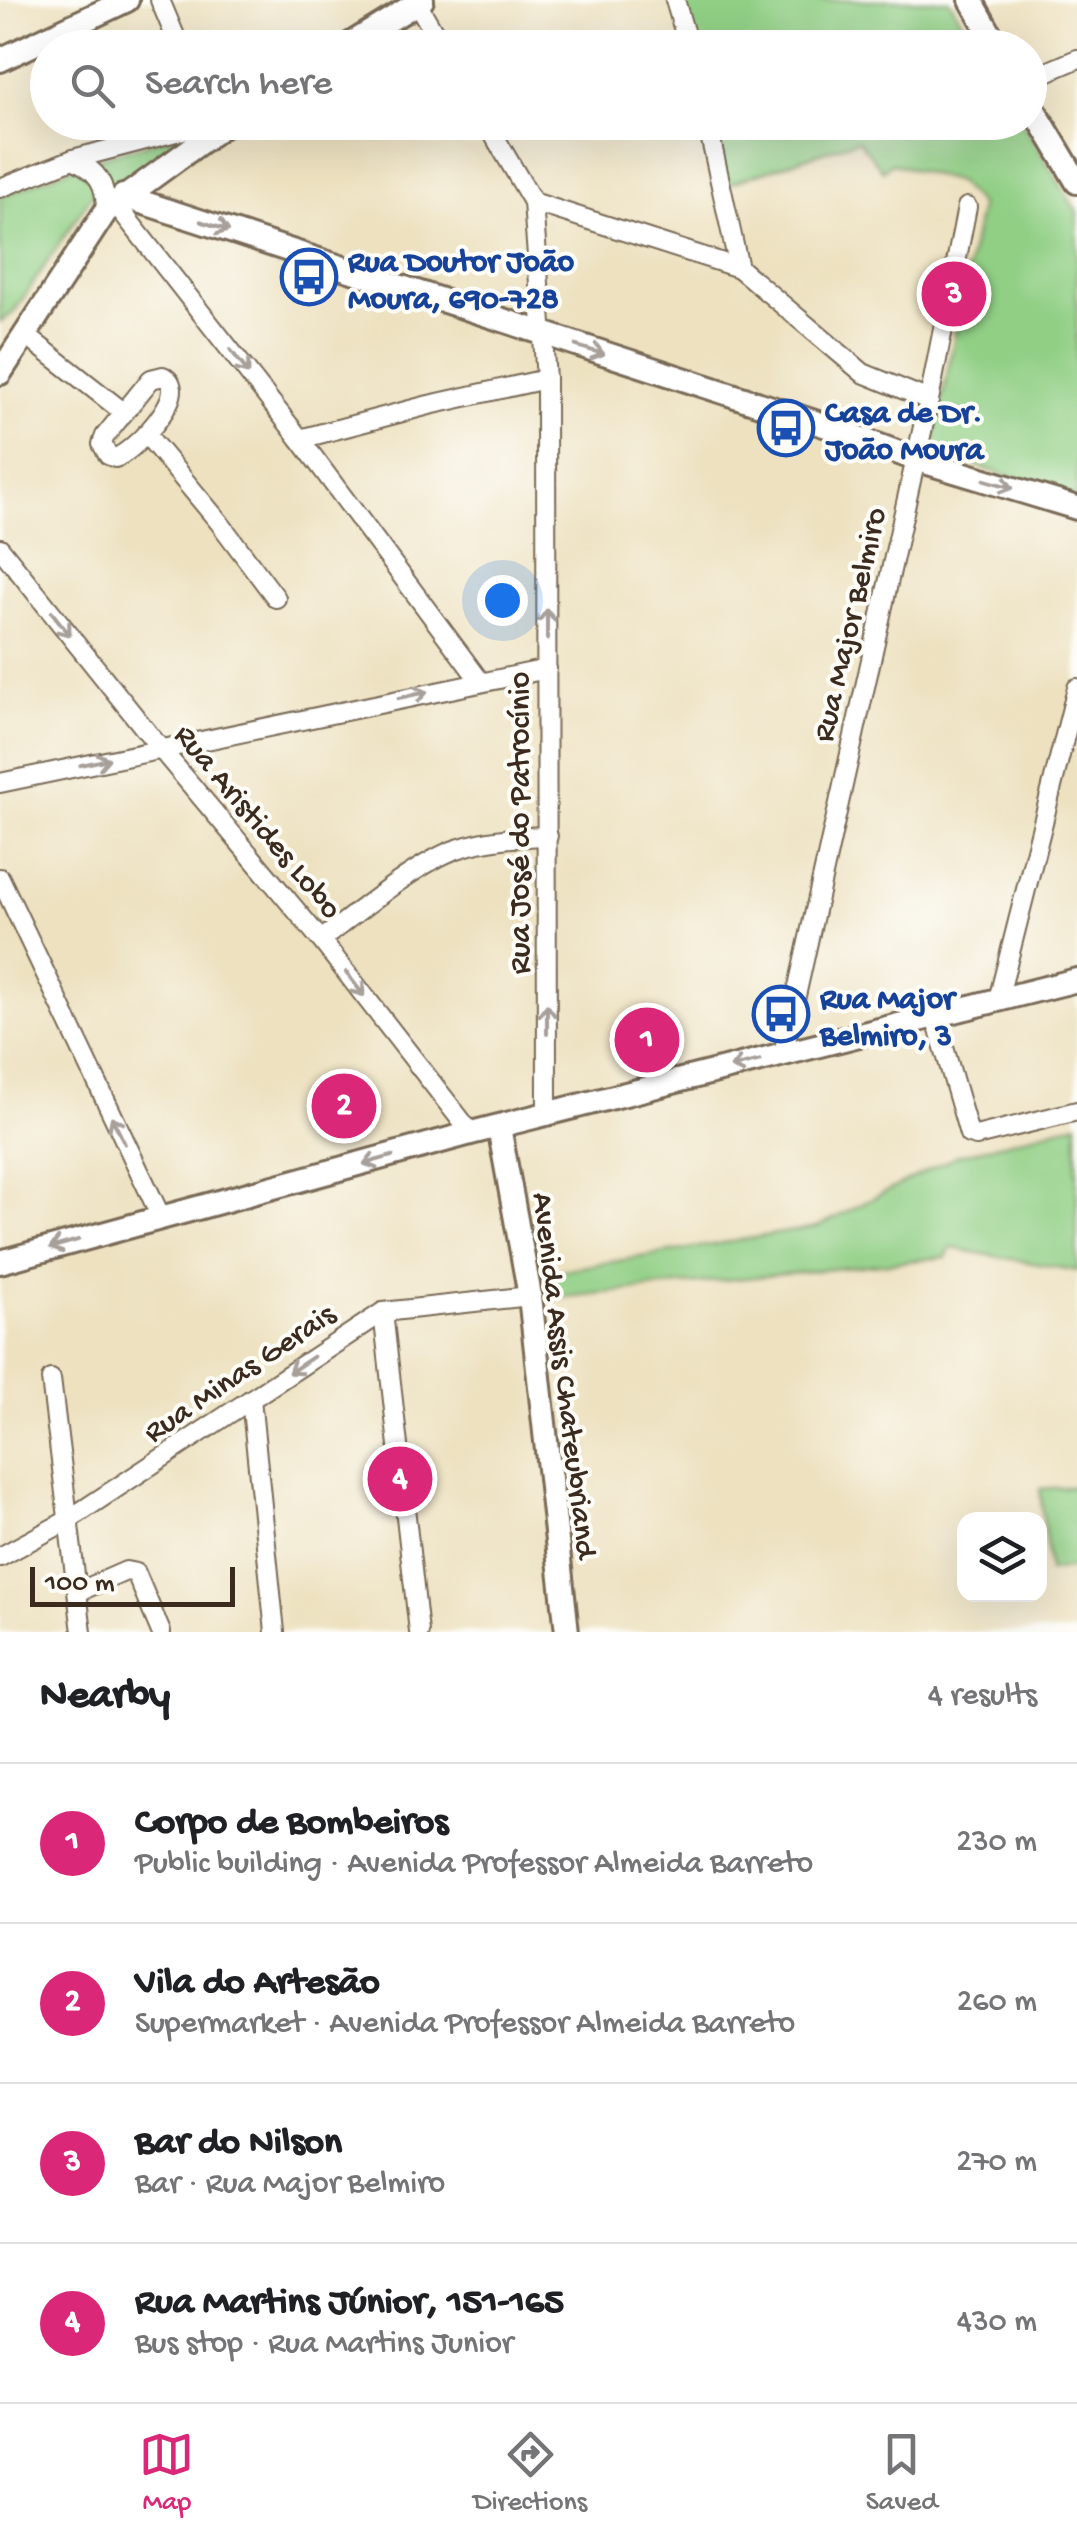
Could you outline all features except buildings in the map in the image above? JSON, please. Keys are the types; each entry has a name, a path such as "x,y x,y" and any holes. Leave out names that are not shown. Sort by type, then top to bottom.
{"main road":[{"path":"64,30 127,0"},
{"path":"971,0 988,30"},
{"path":"373,30 419,2"},
{"path":"0,60 30,46"},
{"path":"1047,132 1077,182"},
{"path":"0,373 15,340 114,204 197,140"},
{"path":"114,204 383,280 810,421 915,460 1077,508"},
{"path":"0,1262 472,1133 1077,980"},
{"name":"Avenida Assis Chateubriand","path":"499,1127 530,1296 567,1632"}],"street":[{"path":"160,0 172,30"},
{"path":"675,0 684,30"},
{"path":"419,2 434,30"},
{"path":"1047,72 1077,59"},
{"path":"0,188 73,159 153,140"},
{"name":"Rua José do Patrocínio","path":"497,140 533,202 546,380 546,1116"},
{"path":"711,140 739,268"},
{"path":"73,159 90,167 102,180 114,204 300,439 480,681"},
{"path":"533,202 739,268 864,373 929,400"},
{"name":"Rua Major Belmiro","path":"783,1054 929,400 967,207"},
{"path":"15,340 122,411"},
{"path":"168,378 170,399 146,434 129,452 115,458 108,456 102,444 122,411 150,379 168,378"},
{"path":"300,439 546,380"},
{"path":"146,434 276,598"},
{"name":"Rua Aristides Lobo","path":"0,548 160,748 322,940 472,1133"},
{"path":"0,783 547,669"},
{"path":"998,1000 1077,688"},
{"path":"322,940 364,906 452,850 480,842 548,836"},
{"path":"0,878 161,1217"},
{"path":"935,1016 969,1134 976,1136 1077,1111"},
{"name":"Rua Minas Gerais","path":"0,1557 68,1520 382,1312 530,1296"},
{"path":"382,1312 419,1632"},
{"path":"51,1379 82,1632"},
{"path":"251,1399 276,1632"},
{"path":"78,1592 120,1573 134,1572 161,1632"}],"green space":[{"path":"679,0 949,0 968,30 690,30"},
{"path":"162,140 195,140 112,192 87,161"},
{"path":"717,140 858,140 725,185"},
{"path":"858,140 1033,140 1077,212 1077,498 932,452 980,206 958,182 891,163 883,171"},
{"path":"77,165 97,187 14,312 0,322 0,197"},
{"path":"1077,1123 1077,1271 951,1248 946,1257 538,1300 534,1275 817,1227 956,1156"},
{"path":"1077,1486 1077,1568 1049,1571 1047,1512 1043,1512 1040,1489"}],"place":[{"name":"Rua Doutor João Moura, 690-728","path":"309,277"},
{"name":"Bar do Nilson","path":"954,294"},
{"name":"Casa de Dr. João Moura","path":"786,428"},
{"name":"Rua Major Belmiro, 3","path":"781,1014"},
{"name":"Corpo de Bombeiros","path":"647,1040"},
{"name":"Vila do Artesão","path":"344,1106"},
{"name":"Rua Martins Júnior, 151-165","path":"400,1479"}]}
